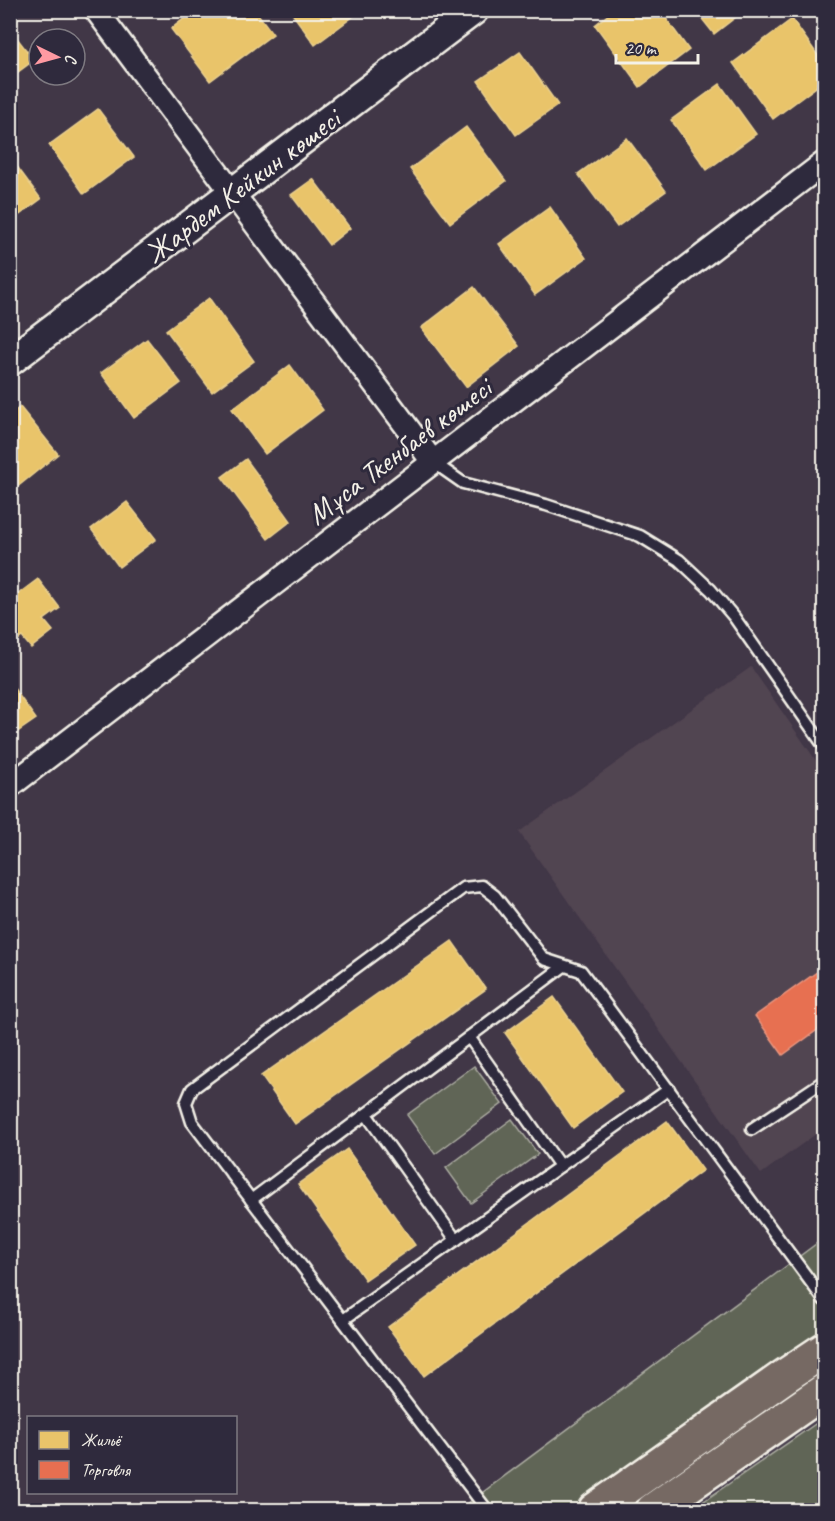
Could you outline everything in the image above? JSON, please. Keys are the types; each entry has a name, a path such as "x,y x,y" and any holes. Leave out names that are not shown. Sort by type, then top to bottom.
{"main road":[{"path":"595,1510 784,1376 825,1350"},
{"path":"653,1510 825,1390"}],"street":[{"path":"96,10 434,462"},
{"name":"Жардем Кейкин көшесі","path":"10,361 474,10"},
{"name":"Мұса Ткенбаев көшесі","path":"10,786 825,163"}],"lane":[{"path":"434,462 463,483 546,505 640,536 679,560 711,590 734,617 825,746"},
{"path":"487,1510 192,1122 186,1103 192,1089 201,1082 463,888 482,886 495,896 544,959 581,971 825,1300"},
{"path":"251,1200 564,966"},
{"path":"469,1037 560,1166"},
{"path":"752,1129 825,1081"},
{"path":"343,1320 669,1089"},
{"path":"366,1114 456,1240"}],"shaded area":[{"path":"751,667 824,772 824,1128 761,1174 519,832"}],"green space":[{"path":"474,1066 502,1104 435,1154 407,1115"},
{"path":"512,1119 538,1154 471,1203 446,1168"},
{"path":"824,1238 824,1329 569,1510 459,1510"},
{"path":"824,1418 824,1510 691,1510"}],"building: Жильё":[{"path":"195,10 255,10 273,34 210,81 171,29"},
{"path":"292,10 362,10 315,45 291,12"},
{"path":"614,10 660,10 689,50 640,87 595,25"},
{"path":"695,10 745,10 714,34"},
{"path":"792,19 824,64 824,81 773,119 733,63"},
{"path":"10,29 27,51 27,65 10,78"},
{"path":"520,52 558,105 516,135 478,81"},
{"path":"720,84 756,134 707,170 671,120"},
{"path":"98,109 134,157 84,194 49,145"},
{"path":"466,127 506,181 450,223 410,169"},
{"path":"627,138 666,191 617,227 578,174"},
{"path":"10,157 41,199 10,222"},
{"path":"313,179 350,228 329,245 291,195"},
{"path":"550,207 586,258 535,295 499,244"},
{"path":"474,287 519,346 466,387 421,328"},
{"path":"209,298 254,361 212,392 166,330"},
{"path":"147,339 181,383 134,418 101,373"},
{"path":"290,365 323,410 265,454 232,409"},
{"path":"20,407 58,454 16,488 10,482 10,415"},
{"path":"246,459 291,521 268,539 222,477"},
{"path":"127,502 156,539 119,567 91,529"},
{"path":"38,579 60,608 44,620 53,631 31,648 22,637 10,646 10,600"},
{"path":"10,683 36,719 10,737"},
{"path":"452,941 486,989 295,1124 261,1076"},
{"path":"554,997 622,1092 573,1128 505,1033"},
{"path":"667,1121 703,1170 424,1376 388,1327"},
{"path":"347,1149 415,1245 365,1280 298,1184"}],"building: Торговля":[{"path":"824,967 824,1025 783,1055 755,1016"}]}
